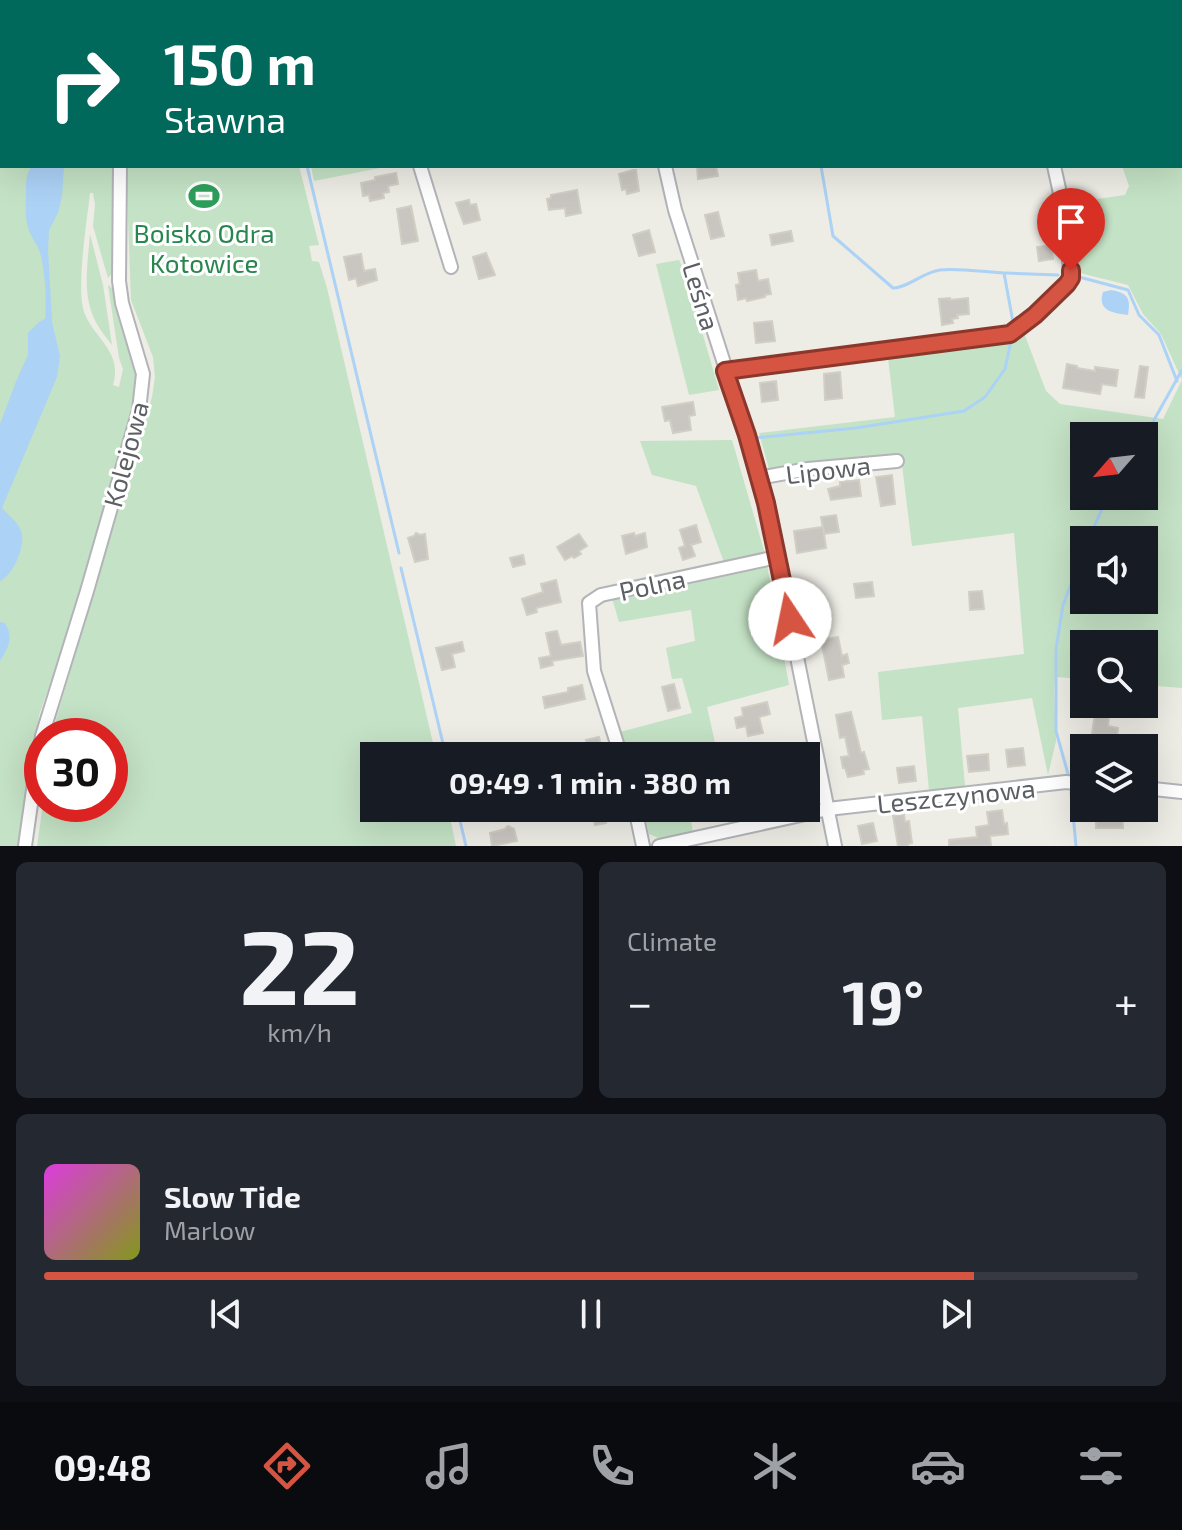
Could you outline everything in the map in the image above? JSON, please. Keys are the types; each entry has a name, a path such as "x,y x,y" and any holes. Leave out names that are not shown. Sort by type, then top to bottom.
{"street":[{"name":"Kolejowa","path":"48,718 139,410 143,374 122,303 119,281 120,168"},
{"path":"421,168 451,267"},
{"name":"Leśna","path":"665,168 675,210 766,503 835,846"},
{"path":"725,371 1010,334 1035,315 1071,278 1063,207 1054,168"},
{"name":"Lipowa","path":"758,478 808,469 897,461"},
{"name":"Polna","path":"617,742 594,671 589,603 601,595 777,557"},
{"name":"Leszczynowa","path":"828,809 1070,782"},
{"path":"1158,789 1182,792"},
{"path":"659,846 828,809"},
{"name":"Kolejowa","path":"25,846 28,822"},
{"path":"638,822 643,846"}],"green space":[{"path":"0,168 113,168 112,273 108,278 93,226 95,204 93,193 90,193 83,254 82,301 84,312 111,354 115,373 113,385 119,387 123,369 108,285 112,288 130,345 135,373 135,402 69,630 39,718 24,718 24,818 20,846 0,846"},
{"path":"126,168 300,168 319,245 309,246 312,261 319,262 327,288 433,742 360,742 360,822 451,822 456,846 37,846 40,822 128,822 128,718 56,718 152,397 155,377 153,357 131,300"},
{"path":"311,168 380,168 314,181"},
{"path":"1123,168 1182,168 1182,380 1161,334 1143,314 1128,285 1080,273 1070,203 1125,195 1129,186"},
{"path":"90,234 103,285 112,345 96,322 88,298"},
{"path":"679,260 719,390 689,395 656,264"},
{"path":"1024,333 1046,391 1060,404 1163,419 1182,380 1182,688 1158,686 1158,630 1070,630 1070,678 1055,677 1056,741 1048,775 1032,698 958,708 965,786 929,790 922,716 882,720 878,672 1024,654 1014,533 912,546 901,457 769,469 759,433 895,417 888,358 990,345"},
{"path":"732,440 765,554 725,565 696,486 652,475 640,441"},
{"path":"767,565 789,685 707,707 715,742 624,742 620,732 692,713 682,678 672,679 666,648 695,641 691,610 619,622 612,598"},
{"path":"646,822 691,822 693,832 661,839 649,834"}],"water":[{"path":"31,168 64,168 62,196 49,230 48,250 52,322 60,356 57,377 2,508 19,527 22,541 13,568 0,581 0,424 28,355 28,333 45,319 46,312 43,265 26,217 26,180"},
{"path":"1111,290 1127,297 1128,315 1104,307 1103,292"},
{"path":"0,622 8,628 9,638 0,661"}],"building":[{"path":"697,168 716,168 718,176 698,179"},
{"path":"636,170 639,191 627,194 626,189 622,190 619,174"},
{"path":"396,173 398,184 388,186 389,192 383,193 384,198 370,201 369,195 363,196 361,183"},
{"path":"577,190 581,213 566,216 565,208 549,210 547,199 551,195"},
{"path":"469,200 470,205 476,204 480,220 464,224 456,203"},
{"path":"411,206 418,241 402,244 397,209"},
{"path":"718,212 724,236 711,239 705,215"},
{"path":"649,230 655,252 639,256 633,235"},
{"path":"791,231 793,241 772,245 770,235"},
{"path":"1051,245 1053,259 1039,261 1037,247"},
{"path":"486,253 495,275 479,279 473,257"},
{"path":"361,254 364,271 375,269 377,280 358,286 356,278 349,280 344,257"},
{"path":"756,270 758,281 768,279 771,294 747,301 746,298 738,300 738,273"},
{"path":"968,298 969,314 957,315 958,318 952,319 953,323 942,325 939,299"},
{"path":"772,321 775,341 756,343 754,323"},
{"path":"1067,364 1095,371 1095,367 1118,370 1116,386 1102,384 1100,394 1063,388"},
{"path":"1140,366 1148,367 1144,398 1135,397"},
{"path":"840,372 842,398 825,400 824,374"},
{"path":"776,381 778,400 762,402 760,383"},
{"path":"693,402 695,415 689,416 691,430 673,433 670,420 665,421 662,407"},
{"path":"892,475 895,504 881,506 876,477"},
{"path":"859,480 861,496 831,500 828,489 840,486 840,482"},
{"path":"836,515 839,532 824,534 821,517"},
{"path":"696,525 701,542 691,545 695,556 683,560 679,548 685,546 680,530"},
{"path":"823,527 826,548 797,553 794,531"},
{"path":"416,533 425,534 428,559 415,562 408,538"},
{"path":"634,533 635,536 645,533 647,547 626,554 622,536"},
{"path":"579,534 587,546 579,551 581,554 565,560 557,547"},
{"path":"523,555 525,564 513,567 510,558"},
{"path":"556,580 561,602 536,608 537,612 527,615 522,599 543,592 541,584"},
{"path":"872,582 874,596 856,598 854,584"},
{"path":"982,591 984,609 970,610 969,592"},
{"path":"557,631 561,645 580,642 583,656 552,661 553,665 541,668 539,658 551,656 546,633"},
{"path":"838,637 842,656 847,654 849,663 842,665 844,677 829,680 821,640"},
{"path":"462,642 464,651 452,654 455,667 442,670 436,648"},
{"path":"674,684 680,708 668,711 662,687"},
{"path":"582,685 585,699 545,708 543,697 568,692 568,688"},
{"path":"767,702 770,714 759,717 763,733 748,736 746,726 737,728 735,718 743,716 742,708"},
{"path":"851,712 861,753 864,752 869,769 863,770 864,774 848,777 841,757 849,756 845,737 840,738 836,715"},
{"path":"1094,718 1109,718 1108,726 1118,728 1117,734 1092,734"},
{"path":"599,737 600,742 586,742"},
{"path":"1023,748 1025,765 1008,767 1006,750"},
{"path":"988,754 989,770 969,772 967,756"},
{"path":"914,766 916,781 899,783 897,768"},
{"path":"1002,810 1008,834 990,836 991,846 949,846 949,840 977,837 976,827 989,825 987,812"},
{"path":"904,814 905,822 909,821 912,843 898,846 893,816"},
{"path":"1096,822 1123,822 1123,828 1096,828"},
{"path":"873,823 877,841 862,844 858,826"},
{"path":"508,826 514,829 517,841 492,846 490,833"}],"waterway":[{"path":"307,168 399,553"},
{"path":"821,168 833,236 893,288 940,270 1004,273 1013,322"},
{"path":"1006,273 1058,275"},
{"path":"1079,277 1128,290 1139,315 1159,335 1177,381"},
{"path":"755,438 856,428 964,411 985,397 1005,369 1011,341"},
{"path":"1153,422 1182,370"},
{"path":"1094,526 1102,510"},
{"path":"401,568 443,742"},
{"path":"1068,774 1056,731 1056,649 1063,605 1070,586"},
{"path":"460,822 466,846"},
{"path":"1074,822 1076,846"}],"place":[{"name":"Boisko Odra Kotowice","path":"204,196"}],"route":[{"path":"790,619 766,503 725,371 1010,334 1067,284 1071,270"}]}
